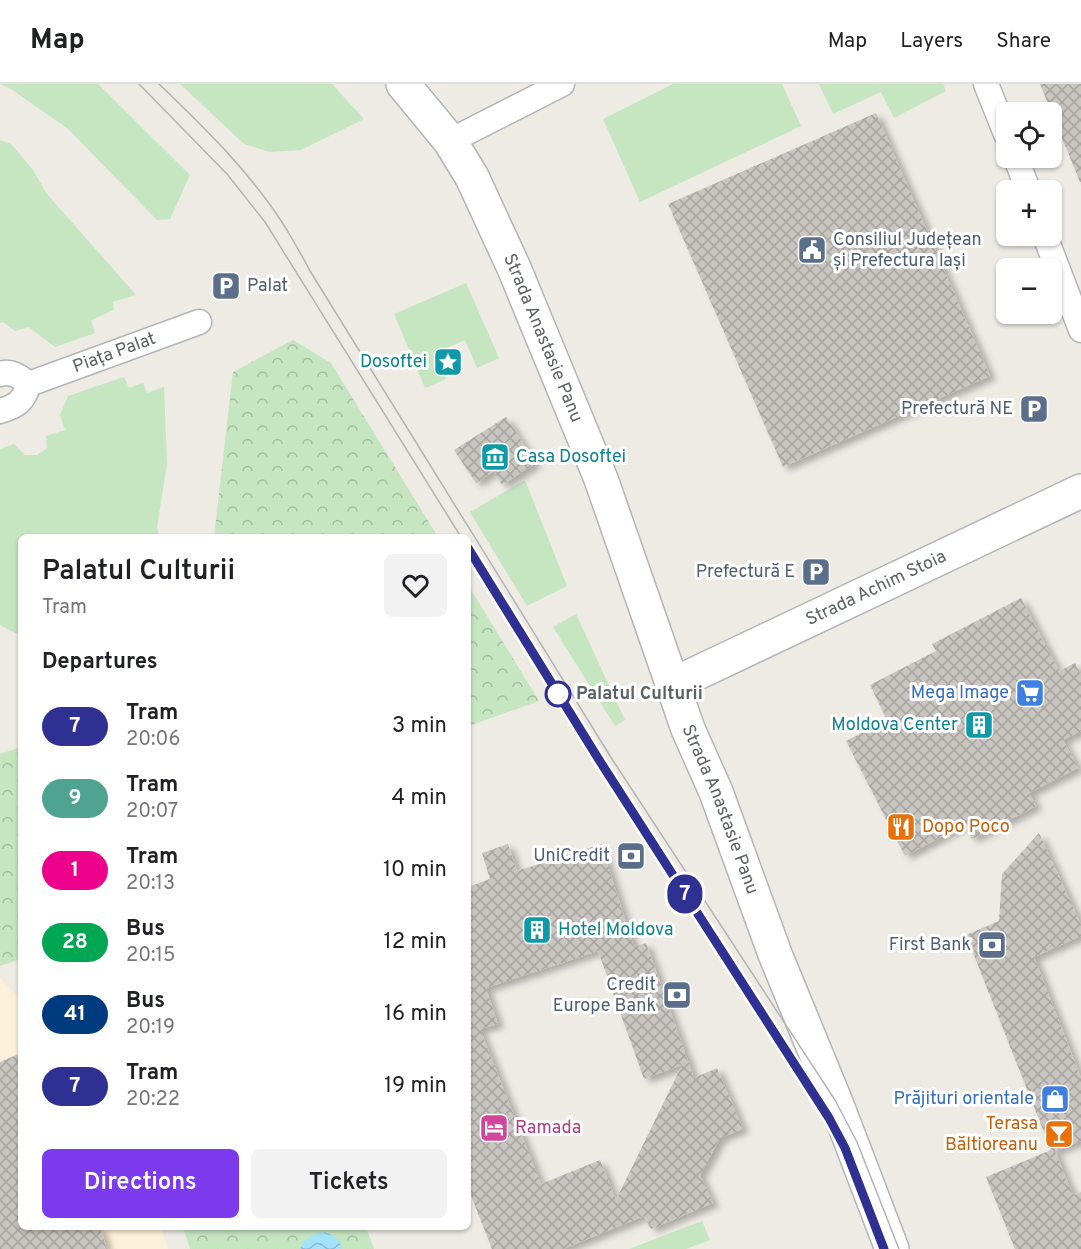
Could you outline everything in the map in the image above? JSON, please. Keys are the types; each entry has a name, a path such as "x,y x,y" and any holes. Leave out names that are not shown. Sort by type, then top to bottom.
{"main road":[{"name":"Strada Anastasie Panu","path":"409,87 450,141 472,177 514,268 601,479 688,729 716,792 775,954 835,1100 892,1249"},
{"name":"Strada Achim Stoia","path":"672,685 1081,490"}],"street":[{"path":"450,141 562,84"},
{"path":"986,84 996,109"},
{"path":"1049,246 1081,330"},
{"name":"Piața Palat","path":"28,384 199,322"},
{"path":"0,374 5,372 18,376 28,384 25,398 17,406 0,411"}],"shaded area":[{"path":"0,978 18,996 18,1230 162,1230 168,1249 0,1249"}],"green space":[{"path":"0,84 98,84 190,175 170,219 157,220 68,129 11,89"},
{"path":"180,84 332,84 364,119 301,150 270,152 244,144"},
{"path":"673,84 782,84 801,126 640,202 603,119"},
{"path":"819,84 943,84 946,91 894,118 881,92 833,114"},
{"path":"0,140 11,144 33,170 47,194 136,295 113,302 114,310 91,320 95,333 55,347 29,327 15,331 3,322 0,323"},
{"path":"466,283 499,358 477,368 465,340 435,353 446,379 425,388 394,314"},
{"path":"293,340 331,363 436,534 214,534 233,372"},
{"path":"124,377 129,388 143,383 147,393 164,387 167,464 157,527 158,534 18,534 18,634 0,625 0,449 14,444 25,455 37,455 47,448 46,436 65,430 60,415 68,396"},
{"path":"525,480 567,586 527,606 470,512"},
{"path":"471,590 539,701 471,725"},
{"path":"576,614 625,720 615,726 553,627"},
{"path":"18,748 18,960 0,966 0,754"},
{"path":"702,1221 710,1240 686,1249 629,1249"},
{"path":"184,1230 367,1230 374,1249 190,1249"}],"water":[{"path":"324,1232 338,1240 342,1249 300,1249 306,1239"}],"building":[{"path":"1040,84 1081,84 1081,182 1062,138 1062,102 1047,102"},
{"name":"Consiliul Județean și Prefectura Iași","path":"876,113 990,376 783,467 668,204"},
{"name":"Casa Dosoftei","path":"506,417 536,463 502,485 494,471 476,483 454,450"},
{"name":"Moldova Center","path":"1021,598 1059,671 1075,663 1081,675 1081,731 1063,740 1078,768 1029,793 1036,806 972,839 964,825 905,856 846,741 887,720 870,685 936,651 932,644"},
{"path":"1039,833 1081,925 1081,936 1034,957 1081,1078 1081,1141 1055,1151 1073,1195 1081,1192 1081,1249 1015,1249 986,1177 1051,1150 966,935 999,921 1002,874"},
{"path":"508,844 517,871 601,844 634,947 646,943 694,1078 717,1068 743,1129 720,1138 700,1175 713,1203 651,1229 644,1216 563,1249 492,1249 471,1196 471,886 490,879 482,853","holes":["598,951 644,1079 682,1065 616,1200 600,1160 541,1184 480,1029 498,1024 486,988"]},
{"path":"18,1054 18,1230 101,1230 107,1249 0,1249 0,1062"}],"tram line":[{"path":"139,84 227,174 265,222 459,534"},
{"path":"159,84 244,171 287,230 310,271 612,759 835,1100 857,1142 899,1249"},
{"path":"471,553 601,763 829,1118 845,1148 884,1249"},
{"name":"7","path":"471,553 601,763 829,1118 845,1148 884,1249"}],"place":[{"name":"Consiliul Județean și Prefectura Iași","path":"812,250"},
{"name":"Palat","path":"226,286"},
{"name":"Dosoftei","path":"448,362"},
{"name":"Prefectură NE","path":"1034,409"},
{"name":"Casa Dosoftei","path":"495,457"},
{"name":"Prefectură E","path":"816,572"},
{"name":"Mega Image","path":"1030,693"},
{"name":"Palatul Culturii","path":"558,694"},
{"name":"Moldova Center","path":"979,725"},
{"name":"Dopo Poco","path":"901,827"},
{"name":"UniCredit","path":"631,856"},
{"name":"Hotel Moldova","path":"537,930"},
{"name":"First Bank","path":"992,945"},
{"name":"Credit Europe Bank","path":"677,995"},
{"name":"Prăjituri orientale","path":"1055,1099"},
{"name":"Ramada","path":"494,1128"},
{"name":"Terasa Băltioreanu","path":"1059,1134"}]}
